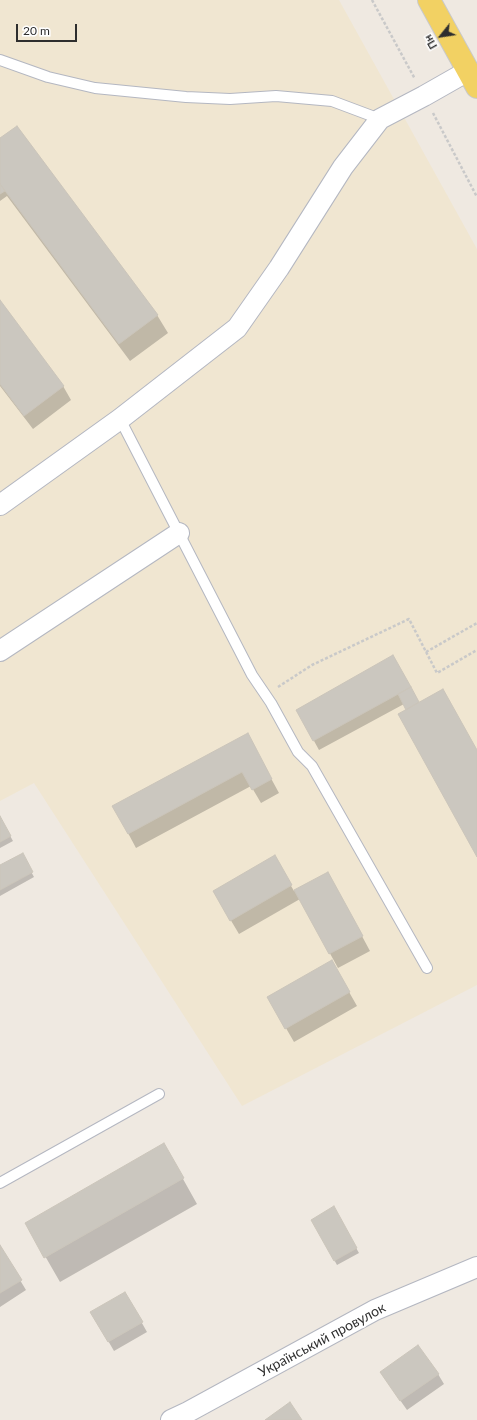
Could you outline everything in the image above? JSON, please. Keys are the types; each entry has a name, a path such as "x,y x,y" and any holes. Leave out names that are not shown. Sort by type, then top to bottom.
{"main road":[{"path":"429,0 473,79"}],"street":[{"path":"0,505 120,420 237,328 279,268 343,166 380,119 424,96 473,79"},
{"path":"0,651 179,533"},
{"name":"Український провулок","path":"171,1420 375,1310 477,1267"}],"lane":[{"path":"0,60 48,77 94,88 193,97 230,99 276,96 332,101 380,119"},
{"path":"120,420 252,675 266,694 298,752 312,766 427,968"},
{"path":"0,1183 159,1094"}],"path":[{"path":"266,694 312,665 409,619 437,673 477,650"},
{"path":"426,652 477,623"}],"shaded area":[{"path":"0,0 339,0 477,249 477,985 242,1106 34,783 0,801"}],"building":[{"path":"17,126 158,315 119,344 0,184 0,138"},
{"path":"0,184 5,191 0,194"},
{"path":"0,300 64,386 24,416 0,384"},
{"path":"393,655 411,687 313,741 296,710"},
{"path":"411,687 419,702 406,710 398,694"},
{"path":"443,689 477,750 477,857 398,714"},
{"path":"248,733 272,779 252,790 242,772 128,834 112,806"},
{"path":"0,816 11,836 0,842"},
{"path":"23,853 33,872 0,890 0,865"},
{"path":"275,855 292,885 230,921 213,891"},
{"path":"328,872 363,936 329,954 294,890"},
{"path":"332,960 350,992 285,1029 267,997"},
{"path":"164,1143 184,1178 44,1258 25,1223"},
{"path":"334,1206 357,1248 334,1261 311,1220"},
{"path":"0,1245 22,1280 0,1293"},
{"path":"125,1292 143,1322 108,1342 90,1312"},
{"path":"418,1345 439,1374 400,1401 380,1372"},
{"path":"290,1402 302,1420 265,1420"}]}
